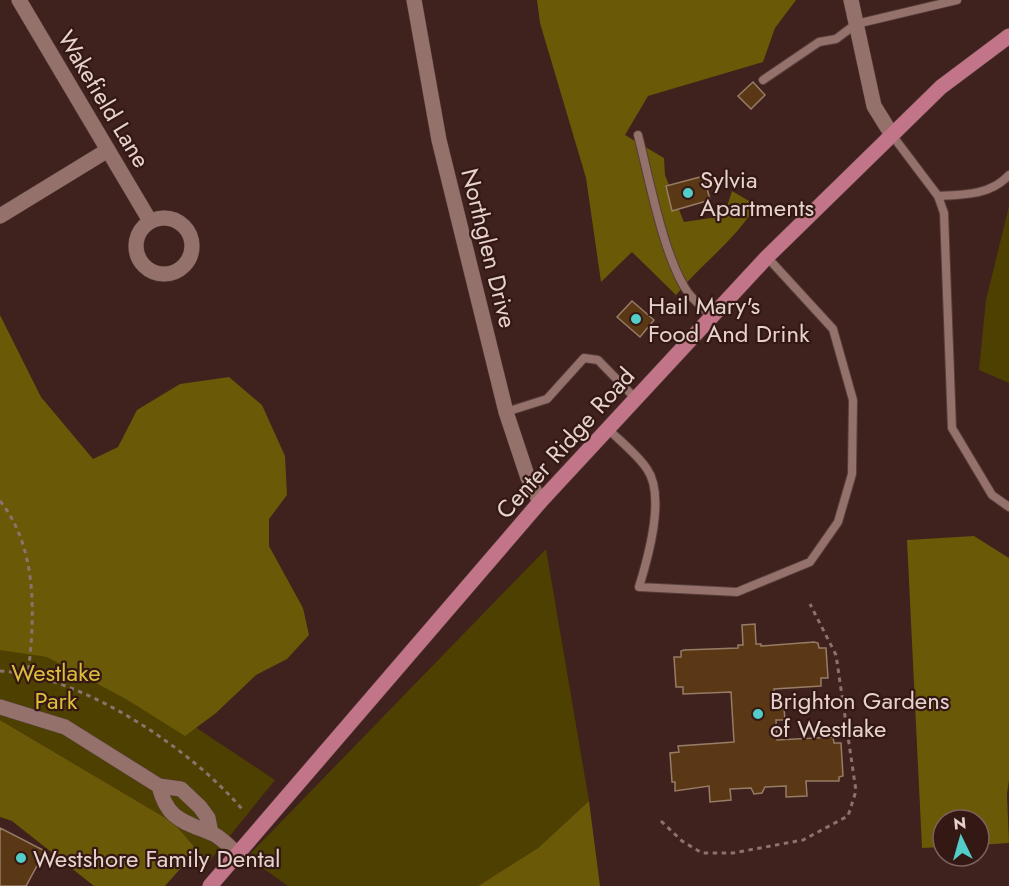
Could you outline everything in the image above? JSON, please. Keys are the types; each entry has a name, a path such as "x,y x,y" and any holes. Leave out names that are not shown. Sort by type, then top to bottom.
{"main road":[{"name":"Center Ridge Road","path":"210,886 540,502 767,257 942,87 1009,36"}],"street":[{"name":"Wakefield Lane","path":"19,0 150,221"},
{"name":"Northglen Drive","path":"414,0 439,140 506,412 528,478 540,502"},
{"path":"851,0 874,106 892,135"},
{"path":"0,216 108,150"},
{"path":"0,707 65,727 159,786 181,789 208,818 211,833"},
{"path":"159,786 164,805 184,823 211,833 237,853"}],"lane":[{"path":"763,80 819,42 836,39 856,24 957,0"},
{"path":"638,135 656,208 674,263 689,293 712,317"},
{"path":"892,135 938,196 944,213 952,428 992,495 1009,507"},
{"path":"938,196 986,190 1009,175"},
{"path":"608,429 648,470 656,502 651,545 639,587 737,592 810,562 838,522 852,474 853,400 833,328 767,257"},
{"path":"506,412 547,399 584,358 598,360 636,399"}],"path":[{"path":"0,501 17,530 31,585 33,627 28,674"},
{"path":"660,821 682,841 702,853 733,853 803,840 848,816 856,791 836,655 810,604"},
{"path":"0,671 28,674 73,688 126,716 195,766 242,809"}],"green space":[{"path":"1009,206 1009,383 979,370 986,300"},
{"name":"Westlake Park","path":"0,485 112,672 275,780 200,873 197,850 174,823 0,720"},
{"path":"546,549 589,801 538,848 478,886 288,886 247,857"}],"shaded area":[{"path":"537,0 796,0 775,28 763,62 648,96 625,135 664,158 665,175 684,222 724,216 732,191 756,205 739,229 676,295 632,252 601,282 586,178 540,23"},
{"path":"0,315 41,397 93,459 118,447 137,410 180,384 229,377 262,405 285,456 287,495 269,519 269,546 303,608 309,635 287,659 256,675 216,713 185,736 126,699 47,657 0,650"},
{"path":"974,536 1009,558 1009,780 1007,794 1009,843 991,844 991,808 931,808 931,848 922,848 907,540"},
{"path":"0,720 174,823 197,850 165,886 94,886 12,821 0,817"},
{"path":"589,801 600,886 478,886 538,848"}],"building":[{"path":"753,82 765,95 751,109 738,96"},
{"name":"Sylvia Apartments","path":"704,176 710,200 672,211 666,186"},
{"name":"Hail Mary's Food And Drink","path":"632,301 654,320 640,337 617,317"},
{"name":"Brighton Gardens of Westlake","path":"755,624 756,644 761,644 761,646 814,642 818,643 819,648 826,648 828,678 821,678 821,686 774,689 775,708 784,708 785,720 776,720 777,740 833,737 834,743 841,743 843,776 839,777 839,781 806,781 807,796 786,797 786,786 765,787 762,793 754,794 751,788 730,789 731,800 710,802 709,786 675,791 675,782 672,782 670,753 679,752 678,746 734,742 731,692 683,694 683,687 676,687 674,657 681,657 681,651 684,650 738,648 738,645 743,645 742,625"},
{"name":"Westshore Family Dental","path":"0,828 45,851 26,886 0,886"}],"place":[{"name":"Sylvia Apartments","path":"688,193"},
{"name":"Hail Mary's Food And Drink","path":"636,319"},
{"name":"Brighton Gardens of Westlake","path":"758,714"},
{"name":"Westshore Family Dental","path":"21,858"}]}
